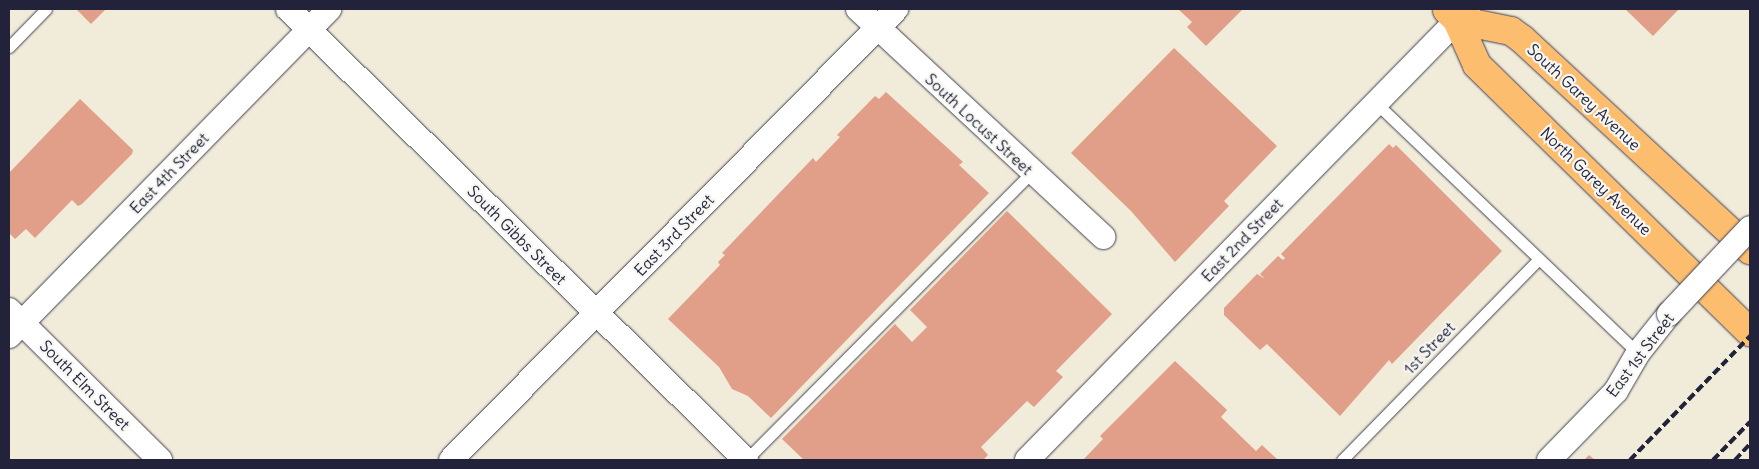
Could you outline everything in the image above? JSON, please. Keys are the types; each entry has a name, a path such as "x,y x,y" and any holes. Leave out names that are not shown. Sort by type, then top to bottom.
{"main road":[{"name":"South Garey Avenue","path":"1457,12 1511,31 1522,39 1707,213 1750,250"},
{"name":"North Garey Avenue","path":"1457,12 1477,65 1750,332"}],"street":[{"name":"South Gibbs Street","path":"288,9 746,460"},
{"name":"East 4th Street","path":"13,323 329,9"},
{"name":"South Locust Street","path":"858,9 1031,173 1102,237"},
{"name":"East 3rd Street","path":"452,460 896,9"},
{"name":"East 2nd Street","path":"1027,460 1376,103 1457,12"},
{"name":"East 1st Street","path":"1549,460 1616,390 1638,353 1669,314 1750,228"},
{"name":"South Elm Street","path":"13,323 160,460"}],"lane":[{"path":"9,47 46,9"},
{"path":"1376,103 1638,353"},
{"path":"746,460 1031,173"},
{"name":"1st Street","path":"1342,460 1539,259"}],"building":[{"path":"76,9 106,9 91,24"},
{"path":"1178,9 1243,9 1206,46 1187,27 1192,22"},
{"path":"1625,9 1679,9 1653,36"},
{"path":"1174,48 1277,146 1224,201 1229,206 1175,262 1131,211 1071,153"},
{"path":"886,92 963,162 959,165 989,193 771,418 748,396 732,389 719,367 668,319 720,265 718,262 725,255 722,253 813,158 816,162 840,137 837,135 875,96 879,99"},
{"path":"80,99 133,150 132,154 82,204 78,206 72,200 35,238 26,229 15,239 9,233 9,173"},
{"path":"1389,144 1393,148 1396,145 1502,251 1392,364 1389,360 1340,416 1267,344 1260,350 1224,315 1224,308 1257,274 1265,279 1260,274 1278,256 1283,260 1285,258 1281,254"},
{"path":"1007,211 1112,314 1056,371 1063,377 1034,407 1027,401 981,447 988,455 983,460 804,460 782,439 895,324 912,342 927,327 910,310"},
{"path":"1175,361 1227,410 1221,417 1256,451 1262,445 1278,460 1083,460 1103,439 1100,436"},
{"path":"1589,455 1595,460 1584,460"}],"railway":[{"path":"1630,460 1750,336"},
{"path":"1713,460 1750,422"},
{"path":"1735,460 1750,444"}]}
